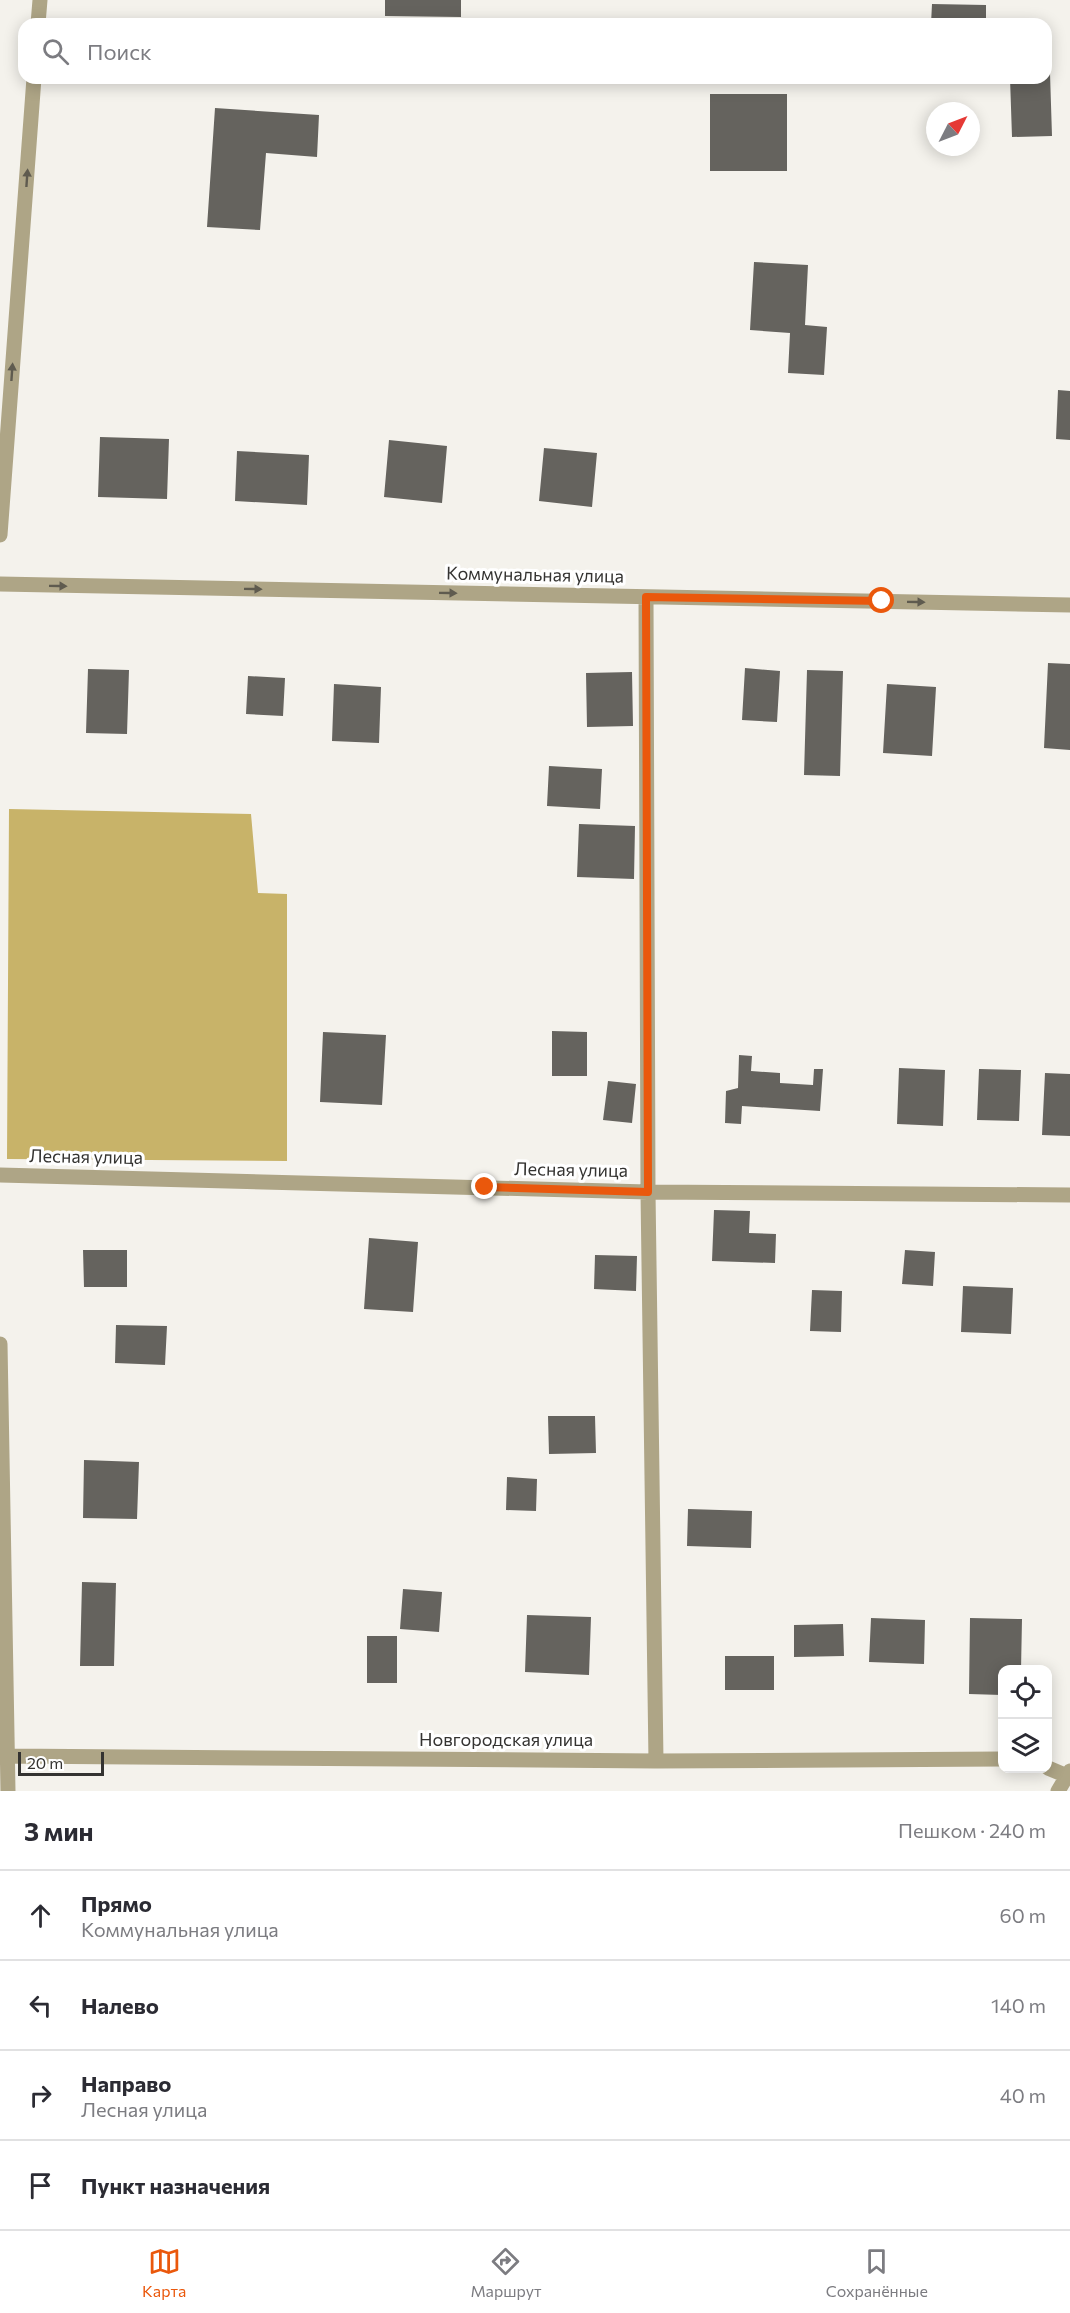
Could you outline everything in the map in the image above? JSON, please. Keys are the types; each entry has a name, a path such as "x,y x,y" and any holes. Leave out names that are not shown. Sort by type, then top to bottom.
{"street":[{"path":"38,18 40,0"},
{"path":"0,535 34,84"},
{"name":"Коммунальная улица","path":"0,584 1070,605"},
{"path":"646,597 648,1192 656,1761"},
{"name":"Лесная улица","path":"0,1175 648,1192 1070,1195"},
{"path":"0,1344 8,1791"},
{"name":"Новгородская улица","path":"9,1756 656,1761 998,1759"},
{"path":"1052,1769 1068,1773 1058,1791"}],"shaded area":[{"path":"9,809 251,814 258,893 287,894 287,1161 7,1159"}],"building":[{"path":"385,0 461,0 461,17 385,16"},
{"path":"932,4 986,5 986,18 931,18"},
{"path":"1010,84 1050,84 1052,136 1012,137"},
{"path":"710,94 787,94 787,171 710,171"},
{"path":"215,108 319,115 317,157 266,153 260,230 207,227"},
{"path":"754,262 808,265 805,325 827,327 824,375 788,373 790,333 750,330"},
{"path":"1058,390 1070,391 1070,440 1056,439"},
{"path":"100,437 169,439 167,499 98,497"},
{"path":"389,440 447,446 442,503 384,497"},
{"path":"544,448 597,453 592,507 539,501"},
{"path":"237,451 309,455 307,505 235,501"},
{"path":"1048,663 1070,664 1070,750 1044,748"},
{"path":"745,668 780,671 777,722 742,720"},
{"path":"88,669 129,670 127,734 86,733"},
{"path":"807,670 843,671 840,776 804,775"},
{"path":"632,672 633,726 587,727 586,673"},
{"path":"248,676 285,678 283,716 246,714"},
{"path":"334,684 381,687 379,743 332,741"},
{"path":"887,684 936,687 932,756 883,753"},
{"path":"549,766 602,769 600,809 547,806"},
{"path":"579,824 635,826 634,879 577,877"},
{"path":"552,1031 587,1032 587,1076 552,1076"},
{"path":"323,1032 386,1035 382,1105 320,1102"},
{"path":"739,1055 752,1056 751,1071 780,1073 780,1083 813,1085 814,1069 823,1069 820,1111 742,1106 741,1124 725,1123 726,1091 738,1088"},
{"path":"899,1068 945,1070 943,1126 897,1124"},
{"path":"979,1069 1021,1070 1019,1121 977,1120"},
{"path":"1045,1073 1070,1074 1070,1136 1042,1135"},
{"path":"608,1081 636,1084 632,1123 603,1120"},
{"path":"714,1210 750,1211 749,1233 776,1234 775,1263 712,1261"},
{"path":"369,1238 418,1242 413,1312 364,1309"},
{"path":"83,1250 127,1250 127,1287 84,1287"},
{"path":"905,1250 935,1252 933,1286 902,1284"},
{"path":"595,1255 637,1256 636,1291 594,1289"},
{"path":"963,1286 1013,1288 1011,1334 961,1332"},
{"path":"812,1290 842,1291 841,1332 810,1331"},
{"path":"116,1325 167,1326 165,1365 115,1363"},
{"path":"548,1416 595,1416 596,1453 549,1454"},
{"path":"84,1460 139,1462 137,1519 83,1518"},
{"path":"507,1477 537,1479 536,1511 506,1510"},
{"path":"688,1509 752,1511 751,1548 687,1546"},
{"path":"82,1582 116,1583 114,1666 80,1666"},
{"path":"403,1589 442,1592 439,1632 400,1629"},
{"path":"527,1615 591,1617 589,1675 525,1672"},
{"path":"871,1618 925,1620 924,1664 869,1662"},
{"path":"970,1618 1022,1619 1021,1665 998,1665 998,1695 969,1694"},
{"path":"843,1624 844,1656 794,1657 794,1625"},
{"path":"367,1636 397,1636 397,1683 367,1683"},
{"path":"725,1656 774,1656 774,1690 725,1690"}],"route":[{"path":"485,1187 648,1192 646,597 882,601"}]}
